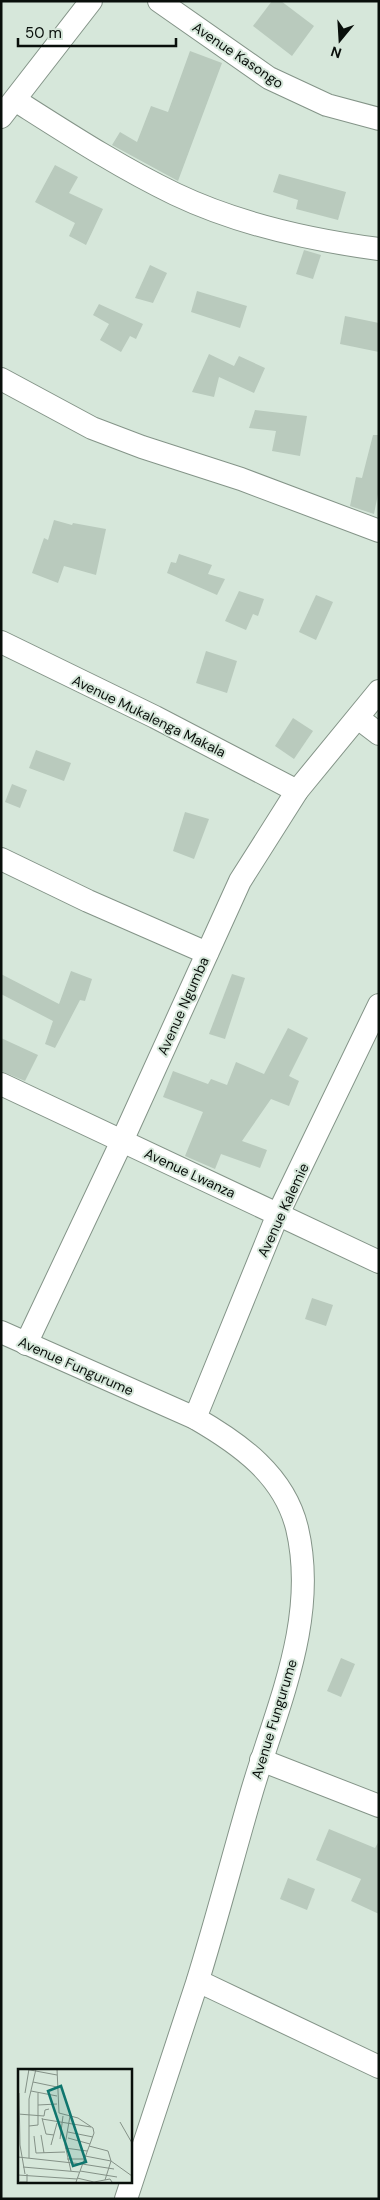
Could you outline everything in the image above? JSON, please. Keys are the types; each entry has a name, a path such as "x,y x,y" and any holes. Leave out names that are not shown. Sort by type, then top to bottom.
{"street":[{"path":"91,1 8,109 175,194 231,217 343,244 379,249"},
{"name":"Avenue Kasongo","path":"159,1 269,78 327,105 379,119"},
{"path":"1,379 92,428 241,479 379,531"},
{"name":"Avenue Mukalenga Makala","path":"1,642 155,717 297,792"},
{"name":"Avenue Ngumba","path":"26,1344 122,1141 240,881 297,792 379,691"},
{"path":"358,718 379,734"},
{"path":"1,859 88,901 207,953"},
{"name":"Avenue Kalemie","path":"196,1418 278,1214 379,1005"},
{"name":"Avenue Lwanza","path":"1,1084 379,1262"},
{"name":"Avenue Fungurume","path":"1,1332 196,1418 245,1450 268,1473 285,1496 296,1528 304,1595 300,1626 289,1677 261,1760 198,1981 126,2199"},
{"path":"261,1760 379,1806"},
{"path":"198,1981 379,2068"}],"building":[{"path":"272,1 281,1 314,26 292,56 253,26"},
{"path":"190,51 222,63 178,181 112,145 120,132 137,142 151,106 168,112"},
{"path":"55,165 78,177 69,193 103,209 86,245 69,236 75,223 35,202"},
{"path":"279,174 346,192 338,220 296,209 298,200 273,192"},
{"path":"304,250 321,255 313,279 296,274"},
{"path":"150,265 167,273 153,303 135,298"},
{"path":"197,291 247,306 240,328 191,312"},
{"path":"99,304 143,324 136,339 130,336 121,352 100,340 109,324 93,315"},
{"path":"345,316 379,323 379,352 340,344"},
{"path":"209,354 234,366 239,356 265,368 254,393 219,377 214,397 192,392"},
{"path":"255,410 307,416 300,456 272,451 276,431 249,428"},
{"path":"373,435 379,435 379,489 374,514 350,506 356,477 362,478"},
{"path":"54,520 72,525 73,523 106,529 96,575 64,566 58,583 32,573 44,538 48,540"},
{"path":"179,554 212,565 208,574 225,579 217,595 167,573 171,562 176,563"},
{"path":"239,591 264,599 258,616 253,614 246,630 225,621"},
{"path":"316,595 333,602 316,640 299,632"},
{"path":"206,651 237,661 227,693 196,683"},
{"path":"293,718 313,731 294,759 275,746"},
{"path":"36,750 71,763 64,781 29,768"},
{"path":"12,784 27,790 20,808 5,802"},
{"path":"185,812 209,819 194,859 173,851"},
{"path":"71,971 92,979 85,1001 80,1000 55,1048 45,1044 53,1021 1,994 1,974 59,1004"},
{"path":"232,974 245,978 225,1039 209,1034"},
{"path":"288,1028 308,1038 289,1076 299,1081 289,1106 271,1099 242,1141 267,1150 260,1168 221,1154 215,1169 185,1156 203,1112 163,1097 173,1071 208,1084 211,1079 227,1085 236,1062 264,1074"},
{"path":"1,1038 38,1055 25,1081 1,1071"},
{"path":"312,1298 333,1305 326,1326 305,1319"},
{"path":"341,1658 355,1664 341,1697 327,1691"},
{"path":"329,1829 375,1848 379,1841 379,1914 351,1901 361,1879 316,1860"},
{"path":"288,1878 315,1889 307,1910 280,1899"}]}
